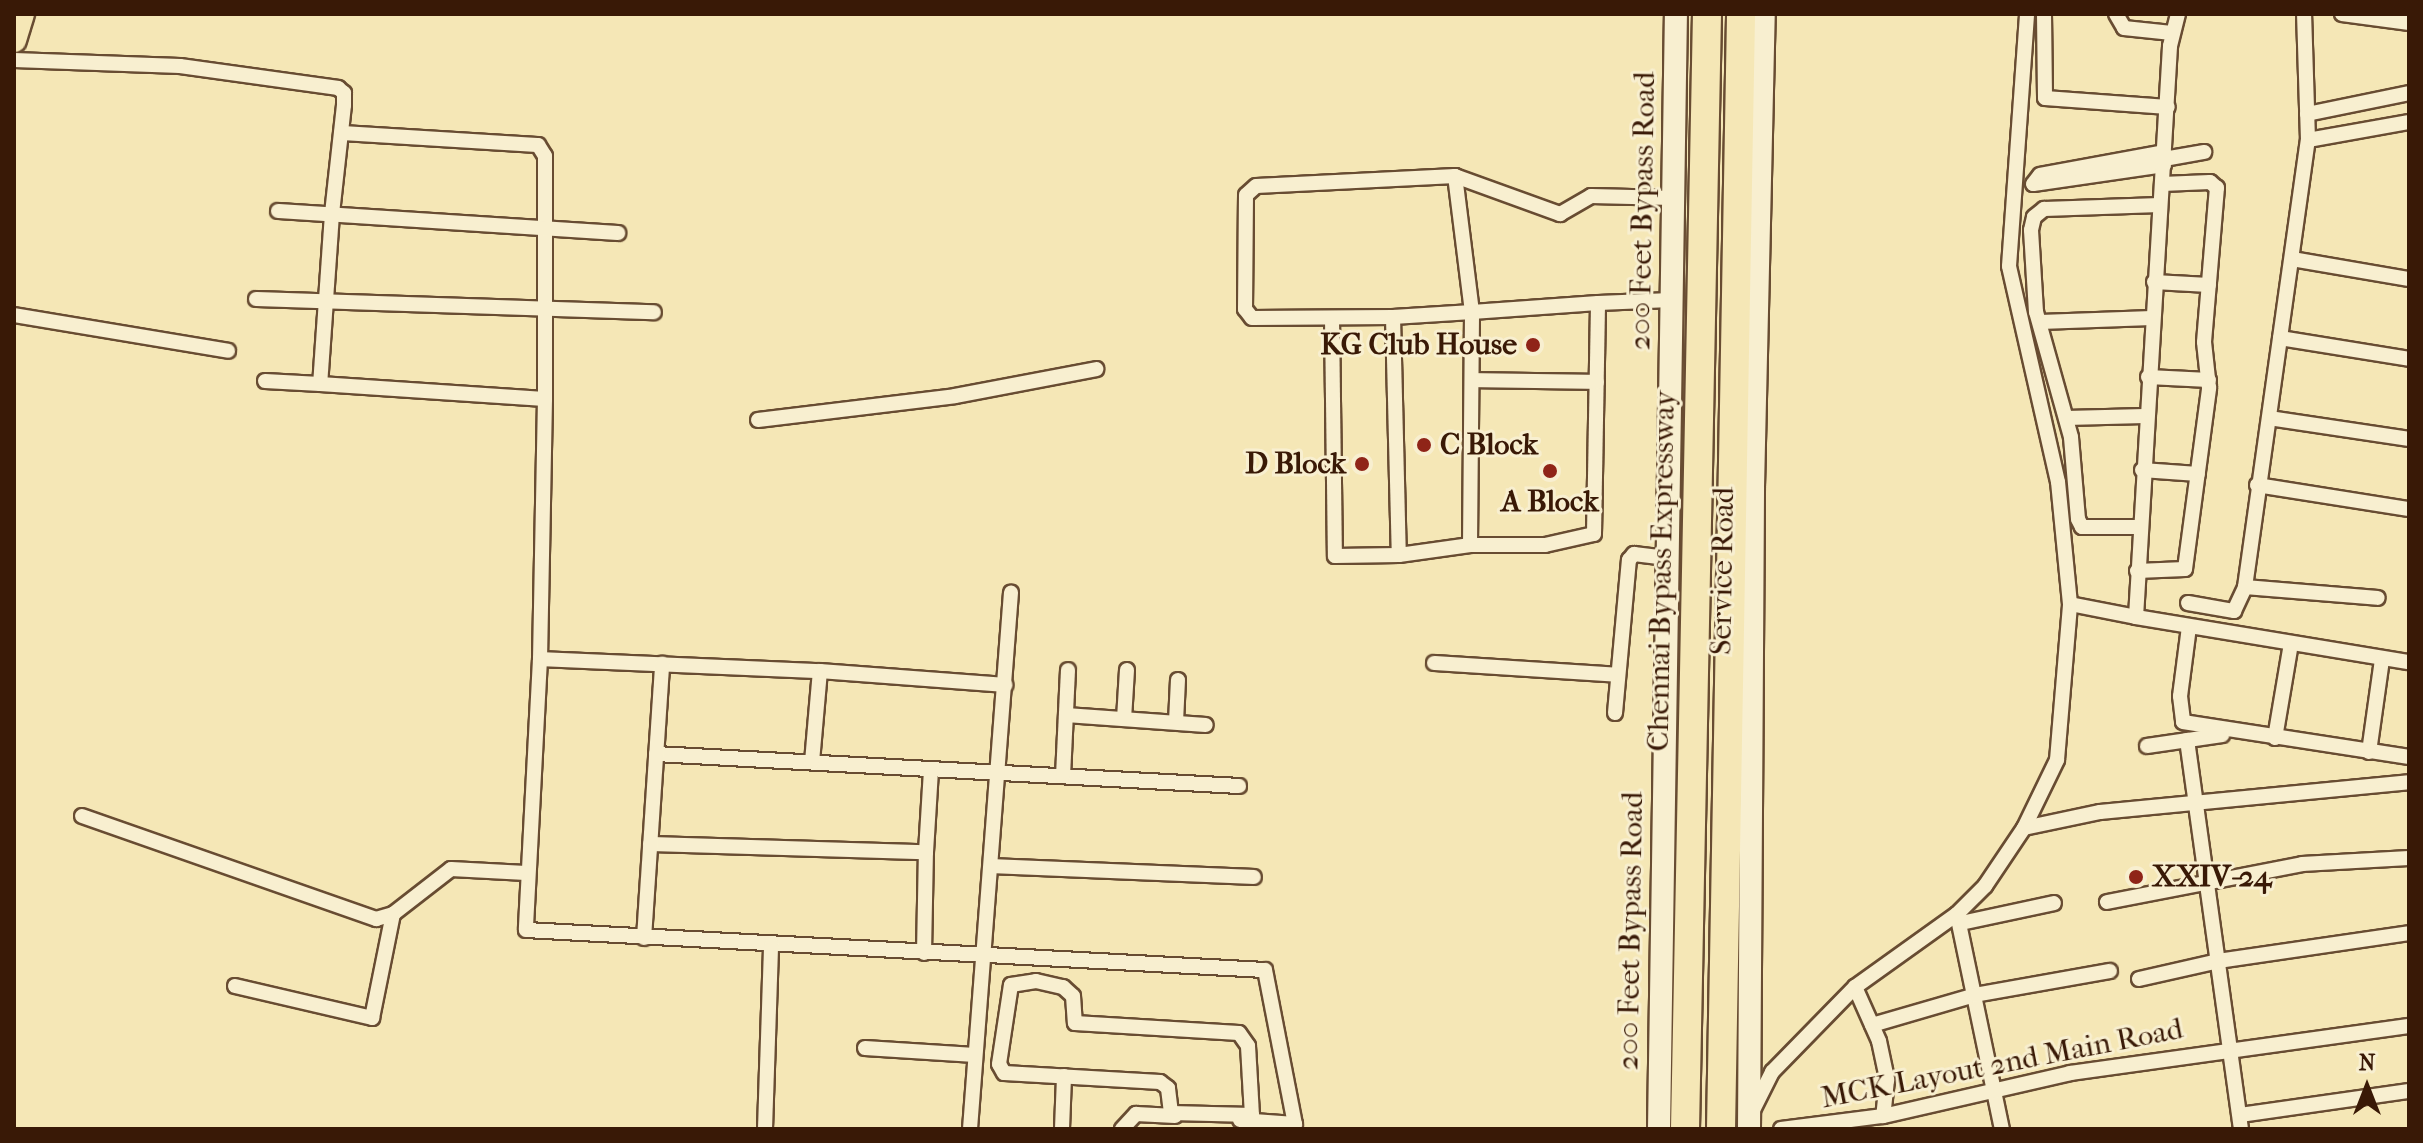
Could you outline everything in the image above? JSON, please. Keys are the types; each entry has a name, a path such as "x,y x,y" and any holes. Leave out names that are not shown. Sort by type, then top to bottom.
{"highway":[{"name":"Chennai Bypass Expressway","path":"1685,1129 1707,14"},
{"path":"1721,1129 1741,14"}],"street":[{"name":"200 Feet Bypass Road","path":"1659,1129 1676,14"},
{"name":"Service Road","path":"1748,1125 1753,487 1764,14"},
{"path":"1748,1125 1772,1072 1855,987 1959,918 2024,828 2057,760 2070,604 2058,482 2009,266 2012,186 2027,14"},
{"path":"2044,14 2045,98 2168,107"},
{"path":"2116,14 2124,28 2172,33"},
{"path":"2136,617 2154,282 2172,33 2178,14"},
{"path":"2188,603 2234,611 2245,587 2308,140 2304,14"},
{"path":"2342,14 2409,23"},
{"path":"14,60 180,66 338,88 344,93 320,384"},
{"path":"2307,114 2409,93"},
{"path":"2308,140 2409,122"},
{"path":"341,133 538,145 545,156 543,225 546,309 540,659 526,873 526,930 1265,970 1294,1126 1136,1114 1122,1129"},
{"path":"2012,186 2204,152"},
{"path":"1455,176 1472,312 1470,545"},
{"path":"1671,300 1393,317 1246,314 1246,195 1256,186 1455,176 1560,214 1591,196 1673,198"},
{"path":"2137,571 2185,569 2209,380 2204,342 2217,188 2210,182 2162,184"},
{"path":"2139,527 2082,527 2066,418 2040,322 2031,230 2037,212 2160,205"},
{"path":"278,211 543,225 618,233"},
{"path":"2292,259 2409,279"},
{"path":"2154,282 2209,285"},
{"path":"256,299 326,305 654,312"},
{"path":"1332,318 1335,556 1399,555 1470,545 1545,545 1594,534 1598,303"},
{"path":"14,315 228,351"},
{"path":"1393,317 1399,555"},
{"path":"2040,322 2152,318"},
{"path":"2280,338 2409,359"},
{"path":"758,420 955,396 1096,369"},
{"path":"2148,377 2209,380"},
{"path":"1473,380 1597,382"},
{"path":"265,381 545,399"},
{"path":"2066,418 2145,416"},
{"path":"2269,418 2409,439"},
{"path":"2142,470 2198,474"},
{"path":"2257,485 2409,509"},
{"path":"1615,713 1629,560 1634,554 1667,558"},
{"path":"2245,587 2378,598"},
{"path":"970,1129 1011,593"},
{"path":"2070,604 2189,627 2409,662"},
{"path":"2189,627 2180,696 2183,722 2409,757"},
{"path":"2275,738 2291,643"},
{"path":"540,659 820,671 1005,685"},
{"path":"2369,752 2382,659"},
{"path":"1434,663 1618,675"},
{"path":"644,938 662,664"},
{"path":"1063,776 1068,670"},
{"path":"1124,719 1127,670"},
{"path":"812,762 820,671"},
{"path":"1176,722 1178,680"},
{"path":"1066,715 1206,725"},
{"path":"2147,746 2222,735"},
{"path":"2187,740 2240,1122 2409,1091"},
{"path":"656,754 1239,786"},
{"path":"924,953 931,770"},
{"path":"2024,828 2100,812 2409,782"},
{"path":"82,816 376,919 393,914 451,869 526,873"},
{"path":"650,844 926,852"},
{"path":"2107,902 2302,864 2409,858"},
{"path":"991,866 1254,877"},
{"path":"1959,918 2054,903"},
{"path":"235,986 372,1018 393,914"},
{"path":"1959,918 2002,1129"},
{"path":"2139,979 2218,961 2409,933"},
{"path":"765,1129 771,945"},
{"path":"1019,981 1020,957"},
{"path":"1872,1025 1975,995 2110,971"},
{"path":"1019,981 1063,987 1073,996 1075,1023 1239,1033 1248,1046 1252,1115 1171,1113 1168,1088 1160,1082 1000,1069 1011,985 1019,981"},
{"path":"1855,987 1872,1025 1887,1080 1883,1116"},
{"name":"MCK Layout 2nd Main Road","path":"1781,1129 1883,1116 1996,1088 2231,1049 2409,1026"},
{"path":"865,1048 975,1055"},
{"path":"1062,1129 1064,1076"}],"place":[{"name":"KG Club House","path":"1533,345"},
{"name":"C Block","path":"1424,445"},
{"name":"D Block","path":"1362,464"},
{"name":"A Block","path":"1550,471"},
{"name":"XXIV-24","path":"2136,877"}]}
